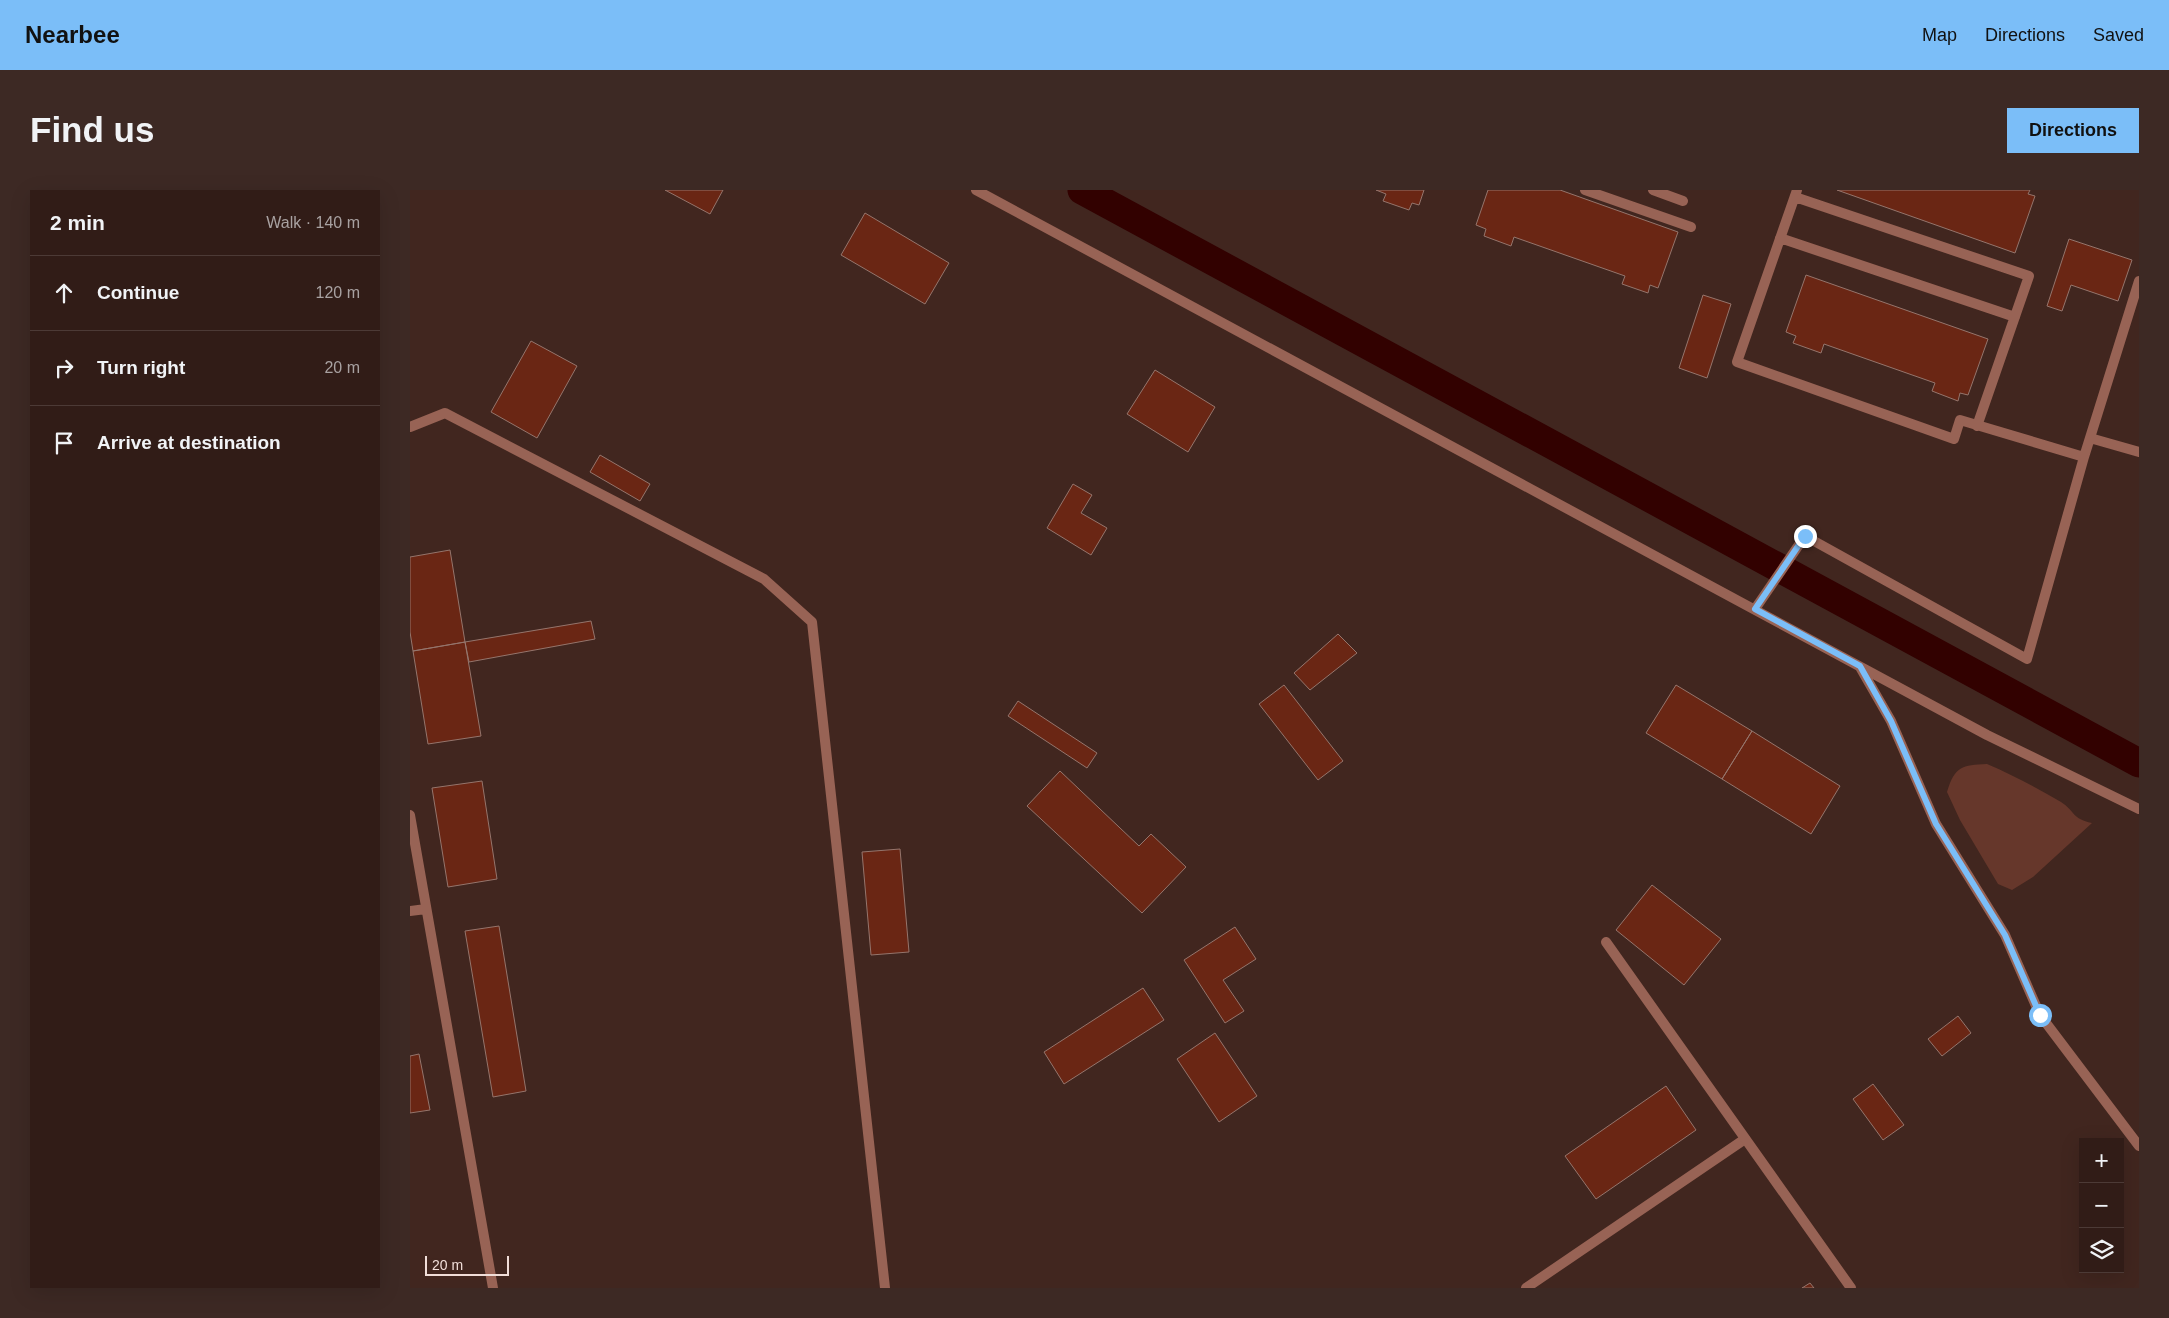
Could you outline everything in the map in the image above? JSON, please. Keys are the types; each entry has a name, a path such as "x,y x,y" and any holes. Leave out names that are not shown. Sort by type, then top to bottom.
{"street":[{"path":"976,190 1987,735 2139,809"},
{"path":"1585,190 1690,227"},
{"path":"1653,190 1683,201"},
{"path":"1977,426 2029,276 1796,193 1737,362 1954,438 1960,420 1977,426 2084,457"},
{"path":"1780,238 2015,317"},
{"path":"1755,609 1805,536 2027,660 2084,457 2139,282"},
{"path":"410,427 445,413 764,579 812,622 885,1288"},
{"path":"2090,438 2139,452"},
{"path":"1860,666 1891,721 1936,824 2005,935 2040,1015 2139,1146"},
{"path":"410,815 493,1288"},
{"path":"410,911 426,909"},
{"path":"1606,942 1851,1288"},
{"path":"1526,1288 1745,1139"}],"shaded area":[{"path":"1987,764 2016,777 2061,802 2077,817 2092,823 2033,877 2012,890 1998,884 1960,820 1947,792 1953,777 1965,766"}],"building":[{"path":"665,190 723,190 710,214"},
{"path":"1376,190 1424,190 1419,205 1412,203 1409,210 1383,201 1386,194"},
{"path":"1488,190 1560,190 1678,232 1658,288 1650,285 1648,293 1622,284 1625,276 1514,237 1511,246 1484,236 1486,229 1476,225"},
{"path":"1837,190 2030,190 2028,194 2035,196 2015,253"},
{"path":"865,213 949,263 925,304 841,255"},
{"path":"2069,239 2132,260 2118,301 2071,285 2062,311 2047,306"},
{"path":"1806,275 1988,339 1968,395 1960,393 1958,401 1932,391 1935,383 1824,344 1821,353 1793,343 1796,336 1786,332"},
{"path":"1703,295 1731,304 1707,378 1679,368"},
{"path":"531,341 577,366 537,438 491,412"},
{"path":"1155,370 1215,407 1188,452 1127,414"},
{"path":"600,455 650,484 640,501 590,472"},
{"path":"1073,484 1092,495 1081,513 1107,528 1091,555 1047,528"},
{"path":"450,550 465,642 413,651 410,632 410,557"},
{"path":"591,621 595,639 469,662 465,642"},
{"path":"1338,634 1357,653 1310,690 1294,673"},
{"path":"465,642 481,736 428,744 413,651"},
{"path":"1284,685 1343,761 1318,780 1259,704"},
{"path":"1676,685 1752,731 1722,779 1646,733"},
{"path":"1018,701 1097,753 1087,768 1008,716"},
{"path":"1752,731 1840,786 1811,834 1722,779"},
{"path":"1060,771 1139,846 1151,834 1186,867 1142,913 1027,806"},
{"path":"482,781 497,879 448,887 432,788"},
{"path":"900,849 909,952 871,955 862,852"},
{"path":"1652,885 1721,939 1684,985 1616,930"},
{"path":"499,926 526,1091 493,1097 465,931"},
{"path":"1235,927 1256,959 1223,980 1244,1011 1225,1023 1184,960"},
{"path":"1143,988 1164,1020 1064,1084 1044,1052"},
{"path":"1958,1016 1971,1033 1942,1056 1928,1039"},
{"path":"1215,1033 1257,1096 1219,1122 1177,1059"},
{"path":"419,1054 430,1110 410,1113 410,1056"},
{"path":"1873,1084 1904,1125 1883,1140 1853,1099"},
{"path":"1666,1086 1696,1130 1596,1199 1565,1156"},
{"path":"1810,1283 1814,1288 1802,1288"}],"waterway":[{"path":"1082,190 2139,763"}],"route":[{"path":"1805,536 1755,609 1860,666 1891,721 1936,824 2005,935 2040,1015"}]}
